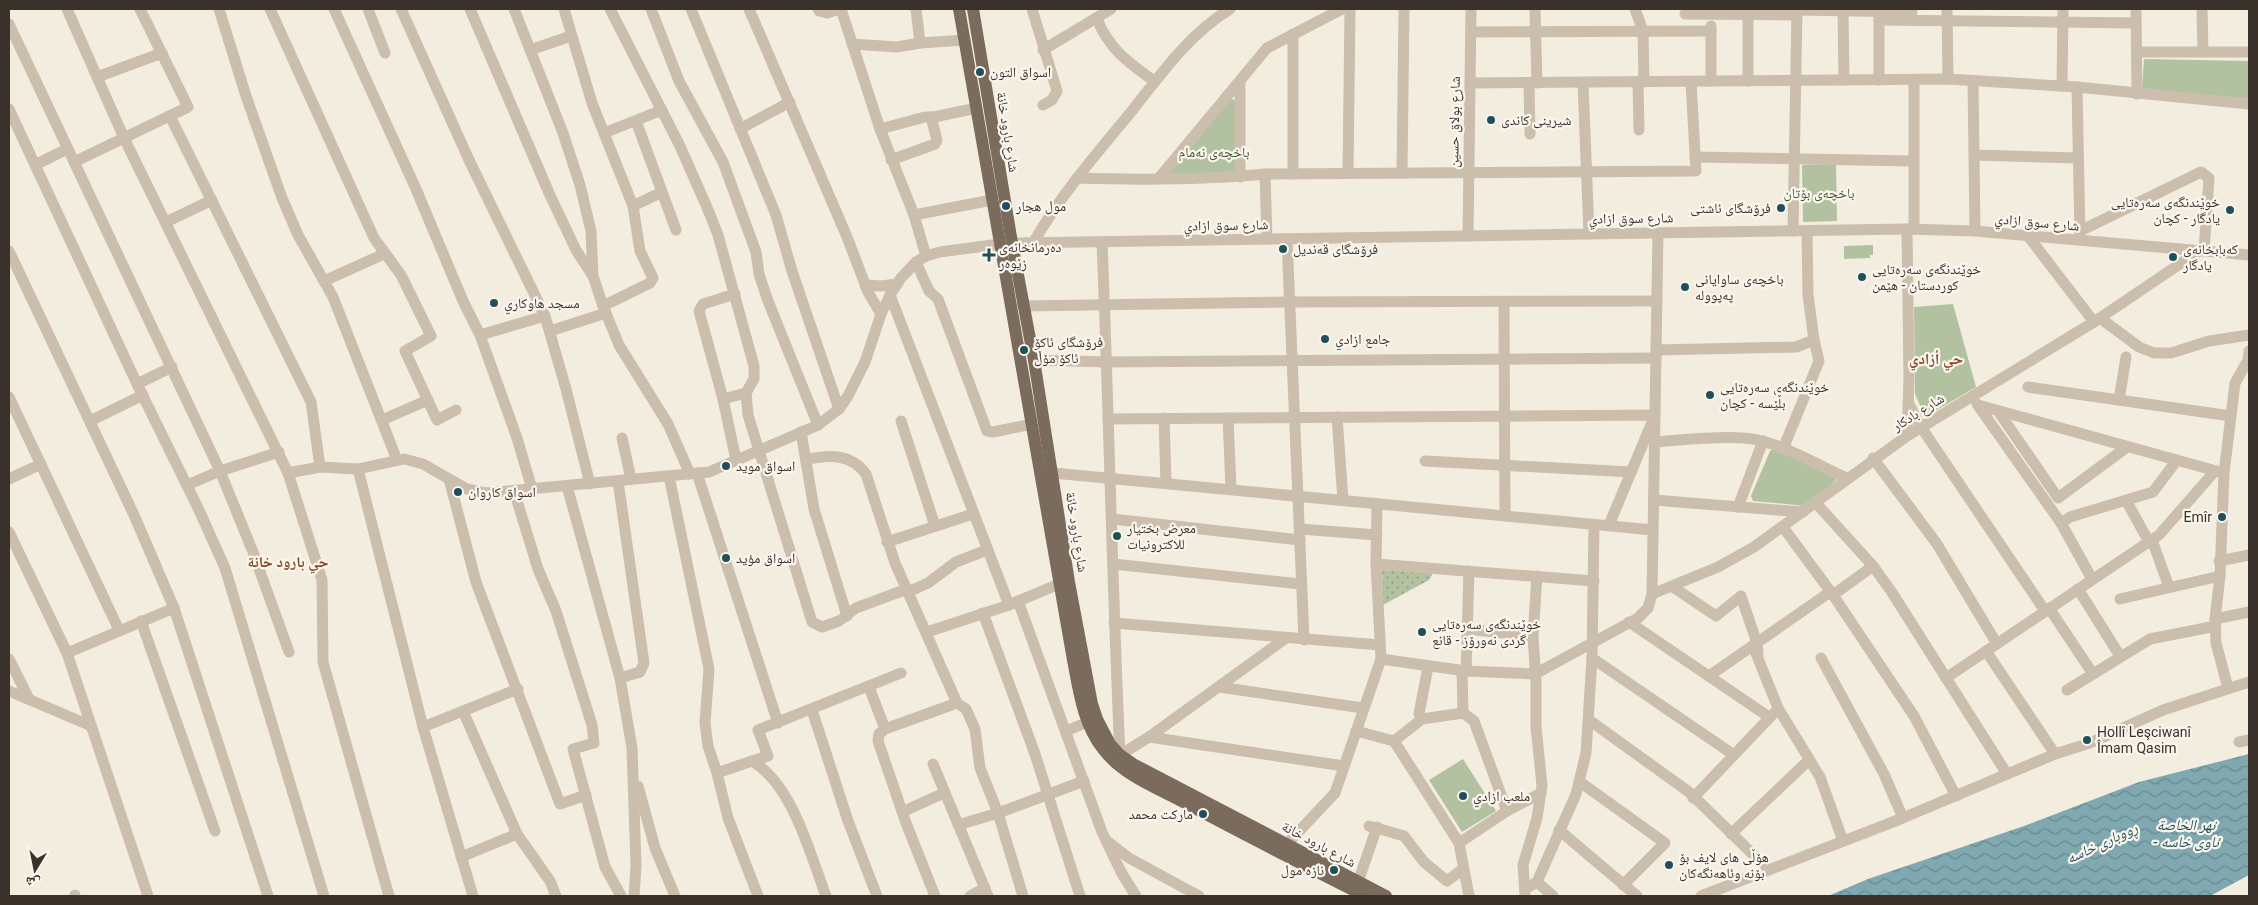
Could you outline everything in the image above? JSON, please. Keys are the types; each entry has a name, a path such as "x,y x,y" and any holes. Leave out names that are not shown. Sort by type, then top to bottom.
{"main road":[{"path":"959,9 964,40 977,73 977,108 992,200 1006,244"},
{"name":"شارع بارود خانة","path":"973,9 977,73 1038,423 1059,584 1082,708 1088,722 1103,749 1113,761 1128,772 1172,790 1287,844 1386,896"},
{"name":"شارع بارود خانة","path":"1006,244 1023,306 1034,360 1038,423 1052,472 1069,582 1092,704 1103,733 1120,755 1172,790 1365,896"}],"street":[{"path":"67,9 124,138 288,473 322,580 323,662 389,896"},
{"path":"74,162 188,107 140,9"},
{"path":"220,9 249,106 282,198 298,235 334,297 397,460"},
{"path":"270,9 374,238 401,275 431,336 405,350 437,420 456,410"},
{"path":"334,9 416,190 463,301 480,335 517,438 532,489"},
{"path":"368,9 385,53"},
{"path":"401,9 469,160 545,316 590,484"},
{"path":"470,9 549,193 576,250 593,276 604,310 619,345 668,424 693,473 778,723"},
{"path":"514,9 563,133 585,204 592,244 593,276"},
{"path":"550,331 604,310 650,283 653,278 640,251 633,206 582,73 564,9"},
{"path":"610,9 662,110 709,212 735,294 755,372 746,393 748,415 812,622 822,627 847,616 856,608 928,583 956,562 987,550"},
{"path":"652,9 679,81 724,162 756,252 759,274 768,301 818,425"},
{"path":"691,9 776,215 792,271 839,410"},
{"path":"749,9 847,237 865,285 881,314"},
{"path":"288,473 320,468 358,470 404,459 423,464 460,487 476,492 514,491 709,472 818,425 839,410 865,362 881,314 890,295 916,262 926,256 914,215 880,129 840,9 827,13 818,9"},
{"path":"916,9 920,43"},
{"path":"1032,9 1057,91 1052,100 1043,104"},
{"path":"1044,50 1111,9"},
{"path":"1033,242 1076,178 1154,81 1202,28 1230,9"},
{"path":"1159,178 1267,48 1342,9"},
{"path":"1348,173 1350,9"},
{"path":"1402,173 1404,9"},
{"name":"شارع بولاق حسين","path":"1468,236 1471,9"},
{"path":"1530,134 1536,32 1535,9"},
{"path":"1635,9 1643,31 1639,130"},
{"path":"2062,86 2063,9"},
{"path":"2136,9 2137,94"},
{"path":"2202,9 2203,52"},
{"path":"1685,31 1685,12 1711,15 1748,15 1797,11 1843,11 1879,15 1912,13 2062,22 2136,23"},
{"path":"1793,231 1797,11"},
{"path":"1843,11 1844,80"},
{"path":"1711,15 1711,82"},
{"path":"1748,15 1748,81"},
{"path":"1879,15 1879,80"},
{"path":"1947,15 1948,79"},
{"path":"1097,19 1103,35 1114,49 1154,81"},
{"path":"9,24 220,471 254,552 290,652"},
{"path":"1471,32 1711,31"},
{"path":"1293,34 1293,174"},
{"path":"530,50 571,36"},
{"path":"852,44 897,47 920,43 964,40"},
{"path":"2138,52 2249,52"},
{"path":"97,77 162,53"},
{"path":"1470,83 1948,79 2077,87 2249,104"},
{"path":"1906,436 1914,80"},
{"path":"1973,81 1975,231"},
{"path":"1240,82 1240,177"},
{"path":"1076,178 1240,177 1265,174 1348,173 1696,171 1691,82"},
{"path":"1583,83 1589,234"},
{"path":"2077,87 2080,236 2201,172 2209,178 2201,251"},
{"path":"740,129 790,102"},
{"path":"880,129 925,117 977,108"},
{"path":"9,109 225,568 324,896"},
{"path":"604,133 662,110"},
{"path":"170,116 311,402 320,468"},
{"path":"892,160 935,144 937,140 931,117"},
{"path":"636,121 676,230"},
{"path":"35,165 67,149"},
{"path":"1975,155 2077,158"},
{"path":"1695,157 1913,161"},
{"path":"1265,174 1267,239"},
{"path":"633,206 662,192"},
{"path":"166,222 212,200"},
{"path":"914,215 992,200"},
{"name":"شارع سوق ازادي","path":"926,256 1006,244 1033,242 1910,229 1975,231 2028,236 2080,236 2249,255"},
{"path":"1783,449 1819,360 1814,340 1808,295 1807,230"},
{"path":"1381,659 1464,670 1535,674 1641,615 1648,608 1652,594 1654,530 1658,233"},
{"path":"2028,236 2097,320 2138,347 2154,353 2170,353 2209,342 2249,335"},
{"path":"1287,239 1304,640"},
{"path":"1102,242 1120,755 1149,737 1286,638"},
{"path":"9,251 134,515 174,608 268,896"},
{"name":"شارع بادكار","path":"1652,594 1673,587 1731,561 1783,527 1873,458 1906,436 1975,401 2201,251"},
{"path":"324,281 384,254"},
{"path":"916,262 929,291 938,298 987,431 993,432 1038,423"},
{"path":"865,285 897,284"},
{"path":"735,294 703,304 699,311 723,399 736,460"},
{"path":"890,295 932,401 987,550 1014,603 1066,730 1105,840 1136,896"},
{"path":"1023,306 1290,302 1657,301"},
{"path":"1504,302 1505,515"},
{"path":"480,335 545,316"},
{"path":"1034,360 1106,362 1504,358 1787,348 1796,347 1814,340"},
{"path":"2119,400 2126,358"},
{"path":"2228,688 2216,643 2220,576 2219,472 2231,416 2236,379 2249,358"},
{"path":"137,384 172,367"},
{"path":"2028,386 2231,416"},
{"path":"723,399 746,393"},
{"path":"90,420 143,394"},
{"path":"9,396 119,630"},
{"path":"382,420 428,400"},
{"path":"1975,401 1998,411 2219,472"},
{"path":"1975,401 2066,520"},
{"path":"1908,402 1921,427 2093,674"},
{"path":"1998,411 2058,498 2092,579"},
{"path":"1108,419 1655,415"},
{"path":"1609,525 1655,415"},
{"path":"1337,417 1343,500"},
{"path":"1164,418 1166,483"},
{"path":"1228,418 1231,489"},
{"path":"901,421 935,526"},
{"path":"802,432 814,510 847,616"},
{"path":"622,438 631,479"},
{"path":"1655,442 1744,438 1763,441 1846,478"},
{"path":"1738,507 1763,441"},
{"path":"2058,498 2126,447"},
{"path":"187,486 220,471 279,452"},
{"path":"806,460 826,456 844,457 859,465 866,474 887,542 957,702 966,709 975,729 980,768 998,813 1022,896"},
{"path":"1873,458 1937,544 1997,644"},
{"path":"2066,520 2127,502 2153,492 2178,460"},
{"path":"1424,461 1631,472"},
{"path":"9,479 40,464"},
{"path":"358,470 423,727 473,896"},
{"path":"1052,472 1654,530"},
{"path":"1946,678 2151,541 2168,527 2219,472"},
{"path":"669,476 709,669 705,733 728,818 758,896"},
{"path":"449,479 476,582 560,804 586,795"},
{"path":"618,481 644,663 640,672 620,678"},
{"path":"567,486 620,678 634,770 655,848 675,896"},
{"path":"514,491 538,569 556,611 592,725 594,742 573,749 605,867 621,896"},
{"path":"1654,500 1803,512"},
{"path":"1815,502 1873,566 1891,590 2007,774"},
{"path":"2127,502 2151,541 2169,587"},
{"path":"1287,844 1335,793 1381,659 1376,564 1377,504"},
{"path":"887,542 973,514"},
{"path":"1112,520 1300,535 1377,535"},
{"path":"1525,893 1537,882 1580,782 1586,753 1592,658 1594,524"},
{"path":"1783,527 1832,594 1914,716 1956,796"},
{"path":"9,532 67,653 89,725 148,896"},
{"path":"2219,561 2249,554"},
{"path":"1113,564 1301,584"},
{"path":"1376,564 1594,581"},
{"path":"1709,676 1873,566"},
{"path":"1464,713 1464,670 1469,571"},
{"path":"1525,893 1524,860 1535,828 1541,793 1536,727 1533,636 1537,576"},
{"path":"2120,598 2220,576"},
{"path":"927,632 1014,603 1059,584"},
{"path":"1673,587 1716,616 1741,596 1760,662 1778,708 1820,777 1843,841"},
{"path":"2078,588 2120,656"},
{"path":"67,653 174,608"},
{"path":"2067,690 2150,639 2249,612"},
{"path":"983,613 1033,746 1080,896"},
{"path":"141,621 215,831"},
{"path":"1629,622 1770,717"},
{"path":"1114,623 1380,646"},
{"path":"1466,629 1533,636"},
{"path":"1986,651 2055,754"},
{"path":"1592,658 1734,755"},
{"path":"1821,658 1884,774 1903,818"},
{"path":"9,659 28,700"},
{"path":"1422,719 1419,714 1428,666"},
{"path":"717,773 768,756 758,730 812,710 900,673"},
{"path":"1701,896 1903,818 2055,754 2090,743 2163,710 2249,682"},
{"path":"869,687 885,729"},
{"path":"1218,687 1363,708"},
{"path":"423,727 518,689"},
{"path":"9,691 89,725"},
{"path":"935,896 902,812 878,741 879,734 885,729 957,702"},
{"path":"1693,798 1778,708"},
{"path":"812,710 848,821 877,896"},
{"path":"463,711 517,834 550,881 556,896"},
{"path":"1394,742 1422,719 1464,713 1474,721 1507,811"},
{"path":"1589,720 1689,792 1693,798 1768,869"},
{"path":"1066,730 1088,722"},
{"path":"1356,731 1394,742 1460,843 1469,896"},
{"path":"1149,737 1344,766"},
{"path":"1731,834 1809,760"},
{"path":"752,762 764,769 789,803 826,896"},
{"path":"933,764 987,892 970,896"},
{"path":"634,770 634,896"},
{"path":"958,825 998,813 1084,781"},
{"path":"1580,782 1665,843 1623,885"},
{"path":"902,812 944,793"},
{"path":"1460,843 1507,811 1541,793"},
{"path":"1358,882 1373,826 1404,836 1424,862 1447,881 1463,869"},
{"path":"1559,830 1637,896"},
{"path":"461,857 517,834"},
{"path":"1105,840 1129,858 1199,896"},
{"path":"635,854 655,848"},
{"path":"1537,882 1553,896"}],"green space":[{"path":"2144,59 2249,61 2249,99 2142,89"},
{"name":"باخچەی نەمام","path":"1231,99 1235,100 1236,173 1165,175"},
{"name":"باخچەی بۆتان","path":"1836,164 1837,221 1803,222 1802,165"},
{"path":"1873,245 1873,255 1870,255 1870,258 1844,259 1844,246"},
{"path":"1953,304 1976,387 1925,417 1915,394 1914,307"},
{"path":"1773,449 1836,476 1836,480 1806,506 1753,501 1751,496 1770,451"},
{"path":"1382,570 1433,573 1429,580 1383,605"},
{"name":"ملعب ازادي","path":"1463,759 1496,811 1462,832 1429,780"}],"water":[{"name":"نهر الخاصة - ئاوی خاسە","path":"2249,754 2249,875 2210,896 1828,896 1868,879 2024,826 2139,782"}],"place":[{"name":"اسواق التون","path":"980,72"},
{"name":"شیرینی کاندی","path":"1491,120"},
{"name":"مول هجار","path":"1006,206"},
{"name":"فرۆشگای ئاشتی","path":"1781,208"},
{"name":"خوێندنگەی سەرەتایی یادگار - کچان","path":"2230,210"},
{"name":"فرۆشگای قەندیل","path":"1283,249"},
{"name":"دەرمانخانەی زێوەر","path":"989,255"},
{"name":"کەبابخانەی یادگار","path":"2173,257"},
{"name":"خوێندنگەی سەرەتایی کوردستان - هێمن","path":"1862,277"},
{"name":"باخچەی ساوایانی پەپوولە","path":"1685,287"},
{"name":"مسجد هاوكاري","path":"494,303"},
{"name":"جامع ازادي","path":"1325,339"},
{"name":"فرۆشگای ئاکۆ ئاکۆ مۆڵ","path":"1024,350"},
{"name":"خوێندنگەی سەرەتایی بڵێسە - کچان","path":"1710,395"},
{"name":"اسواق مويد","path":"726,466"},
{"name":"اسواق كاروان","path":"458,492"},
{"name":"Emîr","path":"2222,517"},
{"name":"معرض بختيار للاكترونيات","path":"1117,536"},
{"name":"اسواق مؤيد","path":"726,558"},
{"name":"خوێندنگەی سەرەتایی گردی نەورۆز - قانع","path":"1422,632"},
{"name":"Hollî Leşciwanî Îmam Qasim","path":"2087,740"},
{"name":"ملعب ازادي","path":"1463,796"},
{"name":"ماركت محمد","path":"1203,814"},
{"name":"هۆڵی های لایف بۆ بۆنە وئاهەنگەکان","path":"1669,865"},
{"name":"نازه مول","path":"1334,870"}],"district":[{"name":"حي أزادي","path":"1936,359"},
{"name":"حي بارود خانة","path":"288,562"}],"water label":[{"name":"ڕووباری خاسە","path":"2102,843"}]}
